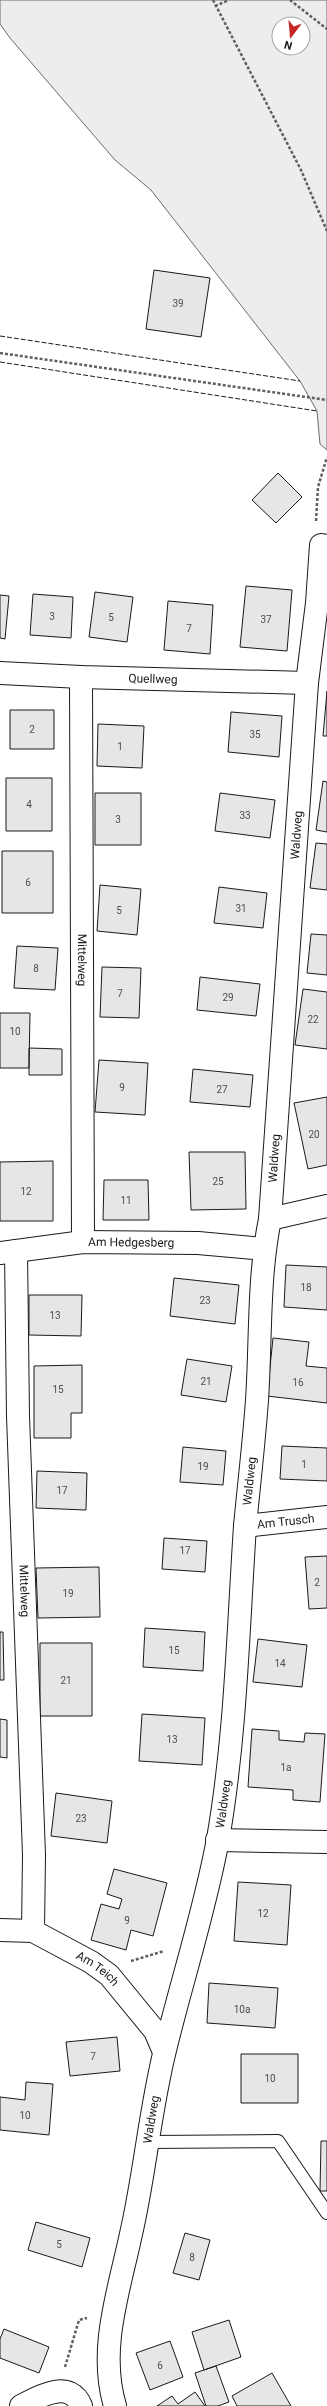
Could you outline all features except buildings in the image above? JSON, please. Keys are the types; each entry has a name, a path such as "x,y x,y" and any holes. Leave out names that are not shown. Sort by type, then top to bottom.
{"street":[{"name":"Waldweg","path":"115,2406 110,2389 107,2357 114,2307 132,2233 164,2052 189,1963 218,1840 235,1705 246,1526 257,1401 264,1249 270,1219 307,683 324,546"},
{"name":"Quellweg","path":"0,673 81,677 307,683"},
{"name":"Mittelweg","path":"81,677 83,1242"},
{"path":"270,1219 327,1206"},
{"name":"Am Hedgesberg","path":"8,1252 83,1242 198,1243 264,1249"},
{"name":"Mittelweg","path":"8,1252 18,1416 34,1855 34,1931"},
{"name":"Am Trusch","path":"246,1526 327,1517"},
{"path":"218,1840 327,1842"},
{"name":"Am Teich","path":"0,1930 34,1931 91,1962 109,1975 155,2031 164,2052"},
{"path":"21,2406 50,2391 59,2391 73,2396 78,2400 81,2406"}],"lane":[{"path":"148,2142 278,2141 327,2213"}],"path":[{"path":"212,0 301,170 327,232"},
{"path":"215,6 229,0"},
{"path":"290,0 327,30"},
{"path":"0,353 327,400"},
{"path":"324,546 315,516 318,487 327,457"},
{"path":"124,1963 169,1950"},
{"path":"50,2391 63,2373 79,2320 114,2307"}],"shaded area":[{"path":"0,0 327,0 327,450 320,444 317,411 300,381 151,190 115,160 10,38 0,24"}],"fence":[{"path":"0,336 300,381"},
{"path":"0,362 317,411"}]}
